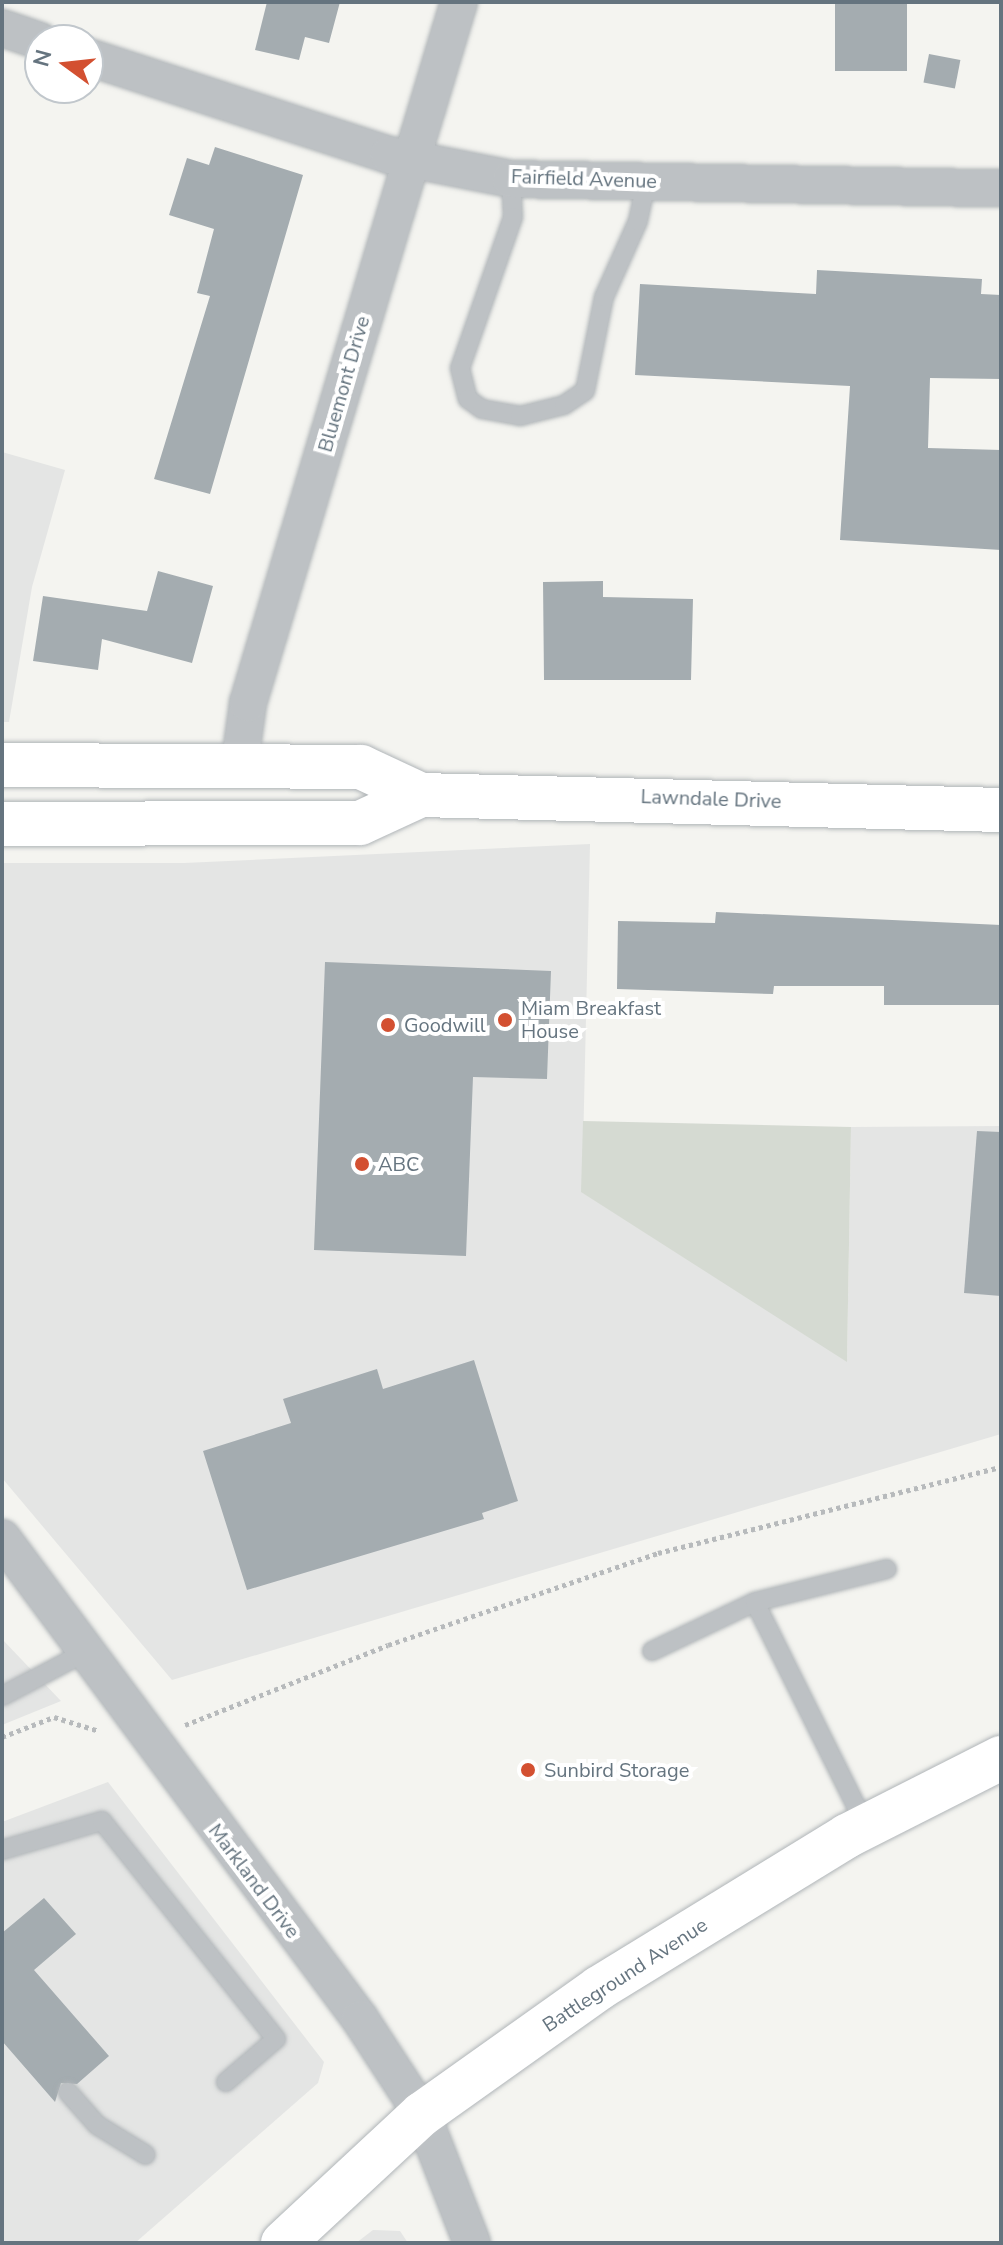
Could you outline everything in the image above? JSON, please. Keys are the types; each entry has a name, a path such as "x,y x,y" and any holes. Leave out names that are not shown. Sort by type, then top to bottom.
{"main road":[{"name":"Lawndale Drive","path":"2,765 361,767 421,795 1001,810"},
{"name":"Lawndale Drive","path":"2,824 360,823 421,795"},
{"name":"Battleground Avenue","path":"283,2243 422,2114 599,1988 866,1826 1001,1758"}],"street":[{"name":"Bluemont Drive","path":"239,768 248,703 408,159 459,2"},
{"path":"2,28 24,36"},
{"name":"Fairfield Avenue","path":"104,62 408,159 511,179 1001,188"},
{"name":"Markland Drive","path":"2,1538 147,1740 360,2019 422,2114 472,2243"}],"lane":[{"path":"511,179 513,217 460,368 468,399 482,409 520,416 585,391 604,297 638,221 646,182"},
{"path":"652,1651 755,1602 887,1569"},
{"path":"755,1602 866,1826"},
{"path":"2,1696 84,1653"},
{"path":"2,1850 102,1821 276,2039 226,2082"},
{"path":"68,2092 97,2125 146,2155"}],"path":[{"path":"2,1737 54,1717 147,1740 388,1645 658,1553 1001,1467"}],"shaded area":[{"path":"2,452 65,470 32,587 9,722 2,722"},
{"path":"590,844 582,1192 847,1361 851,1127 1001,1126 1001,1434 172,1680 2,1478 2,863 184,863"},
{"path":"583,1121 851,1127 847,1362 581,1192"},
{"path":"2,1639 61,1701 2,1725"},
{"path":"108,1782 324,2062 318,2083 135,2243 2,2243 2,1822"},
{"path":"373,2230 400,2231 408,2243 356,2243"}],"building":[{"path":"267,2 340,2 329,43 305,37 299,60 255,50"},
{"path":"835,2 907,2 907,71 835,71"},
{"path":"929,54 960,60 955,89 923,82"},
{"path":"215,147 303,175 210,494 154,479 210,296 197,293 214,229 169,215 187,158 209,165"},
{"path":"817,270 982,279 981,294 1001,295 1001,379 930,378 928,448 1001,450 1001,550 840,540 850,386 635,375 640,284 816,294"},
{"path":"158,571 213,586 192,663 102,639 98,670 33,661 43,596 147,611"},
{"path":"603,581 603,597 693,599 691,680 544,680 543,582"},
{"path":"716,912 1001,925 1001,1005 884,1005 884,986 774,986 773,994 617,989 618,921 715,923"},
{"path":"325,962 551,971 547,1079 473,1077 466,1256 314,1250"},
{"path":"977,1131 1001,1132 1001,1296 964,1293"},
{"path":"474,1360 518,1501 482,1513 484,1519 247,1590 203,1451 291,1423 283,1399 377,1369 383,1389"},
{"path":"44,1898 76,1934 34,1970 109,2056 77,2084 61,2083 55,2102 2,2041 2,1933"}],"place":[{"name":"Miam Breakfast House","path":"505,1020"},
{"name":"Goodwill","path":"388,1025"},
{"name":"ABC","path":"362,1164"},
{"name":"Sunbird Storage","path":"528,1770"}]}
